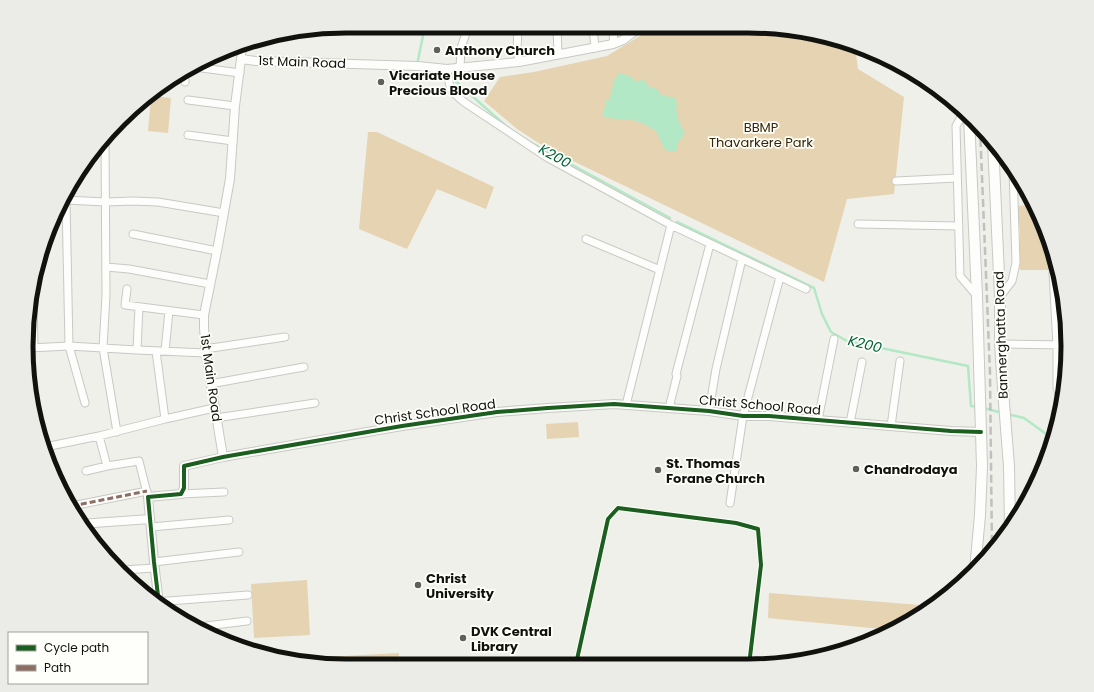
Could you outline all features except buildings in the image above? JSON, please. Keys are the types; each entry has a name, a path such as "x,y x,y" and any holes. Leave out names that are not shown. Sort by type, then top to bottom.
{"main road":[{"name":"Bannerghatta Road","path":"969,125 977,296 982,466 976,560"},
{"name":"Bannerghatta Road","path":"993,152 1000,297 1000,344 1009,466 1010,517"}],"street":[{"path":"460,68 461,48 466,33"},
{"path":"518,33 517,50 519,62"},
{"path":"557,33 558,54"},
{"path":"594,33 595,48"},
{"path":"613,44 614,33"},
{"name":"1st Main Road","path":"223,457 210,384 204,315 230,179 234,141 235,106 241,59 256,61 418,66 447,69 519,62 595,48 623,40 632,33"},
{"path":"241,59 242,51"},
{"path":"202,68 240,73"},
{"path":"447,69 450,87 453,93 464,102 548,158 671,225 806,289"},
{"path":"184,78 184,82"},
{"path":"188,100 235,106"},
{"path":"961,117 956,126 960,276 977,296"},
{"path":"188,135 234,141"},
{"path":"105,147 106,295 103,348 117,432"},
{"path":"896,181 957,178"},
{"path":"1000,297 1012,281 1016,263 1014,182"},
{"path":"69,200 158,202 224,213"},
{"path":"66,206 69,346 85,403"},
{"path":"858,224 959,226"},
{"path":"626,405 671,225"},
{"path":"133,234 217,251"},
{"path":"586,239 660,270"},
{"path":"670,408 677,376 676,374 710,244"},
{"path":"708,411 716,369 742,259"},
{"path":"106,267 129,269 210,284"},
{"path":"730,503 744,416 780,277"},
{"path":"1053,278 1058,389"},
{"path":"127,289 125,305 204,315"},
{"path":"137,350 139,307"},
{"path":"165,351 169,310"},
{"path":"33,348 69,346 156,351 206,351 285,337"},
{"path":"818,420 834,339"},
{"path":"1000,344 1061,345"},
{"path":"156,351 165,418"},
{"path":"891,426 900,361"},
{"path":"850,423 862,362"},
{"path":"210,384 304,366"},
{"path":"216,418 315,403"},
{"name":"Christ School Road","path":"181,494 184,488 184,466 223,457 402,426 497,412 548,408 614,404 708,411 744,416 769,416 951,431 981,432"},
{"path":"50,446 117,432 165,418 214,408"},
{"path":"99,436 107,466"},
{"path":"139,461 148,494 157,596"},
{"path":"86,471 139,461 148,464"},
{"path":"77,505 148,494 224,492"},
{"path":"89,524 229,520"},
{"path":"127,569 239,552"},
{"path":"167,602 248,595"},
{"path":"206,626 247,621"}],"green space":[{"name":"BBMP Thavarkere Park","path":"645,33 768,34 809,39 856,53 858,69 904,97 894,194 847,199 824,282 548,149 517,129 484,101 500,77 534,72 607,56"},
{"path":"157,97 171,98 168,133 148,131 150,102"},
{"path":"368,132 377,132 494,187 486,209 437,189 407,249 359,229"},
{"path":"1028,205 1029,208 1044,245 1051,270 1020,270 1020,231 1017,206"},
{"path":"578,422 579,437 547,439 546,424"},
{"path":"307,580 310,635 254,638 251,584"},
{"path":"769,593 923,605 882,629 768,618"},
{"path":"399,653 399,659 346,659 325,657"}],"shaded area":[{"path":"619,73 630,76 635,81 644,80 650,87 657,89 662,95 675,98 677,102 678,119 685,133 678,143 676,152 665,150 656,131 644,124 630,119 603,117 606,100 609,101 614,81"}],"waterway":[{"name":"K200","path":"418,60 424,33"},
{"name":"K200","path":"452,78 507,127"},
{"name":"K200","path":"530,142 670,218"},
{"name":"K200","path":"677,222 814,288 822,314 831,332 847,341 968,366 971,406 977,407"},
{"name":"K200","path":"984,408 1002,413"},
{"name":"K200","path":"1007,414 1024,418 1048,435"}],"railway":[{"path":"980,137 990,373 992,542"}],"marked path":[{"path":"77,505 147,491"}],"cycle path":[{"path":"158,596 148,497 181,494 184,488 184,466 223,457 402,426 497,412 614,404 709,411 743,416 769,416 951,431 981,432"},
{"path":"577,659 608,519 618,508 736,523 758,529 761,565 750,659"}],"place":[{"name":"Anthony Church","path":"437,50"},
{"name":"Vicariate House Precious Blood","path":"381,82"},
{"name":"Chandrodaya","path":"856,469"},
{"name":"St. Thomas Forane Church","path":"658,470"},
{"name":"Christ University","path":"418,585"},
{"name":"DVK Central Library","path":"463,638"}]}
